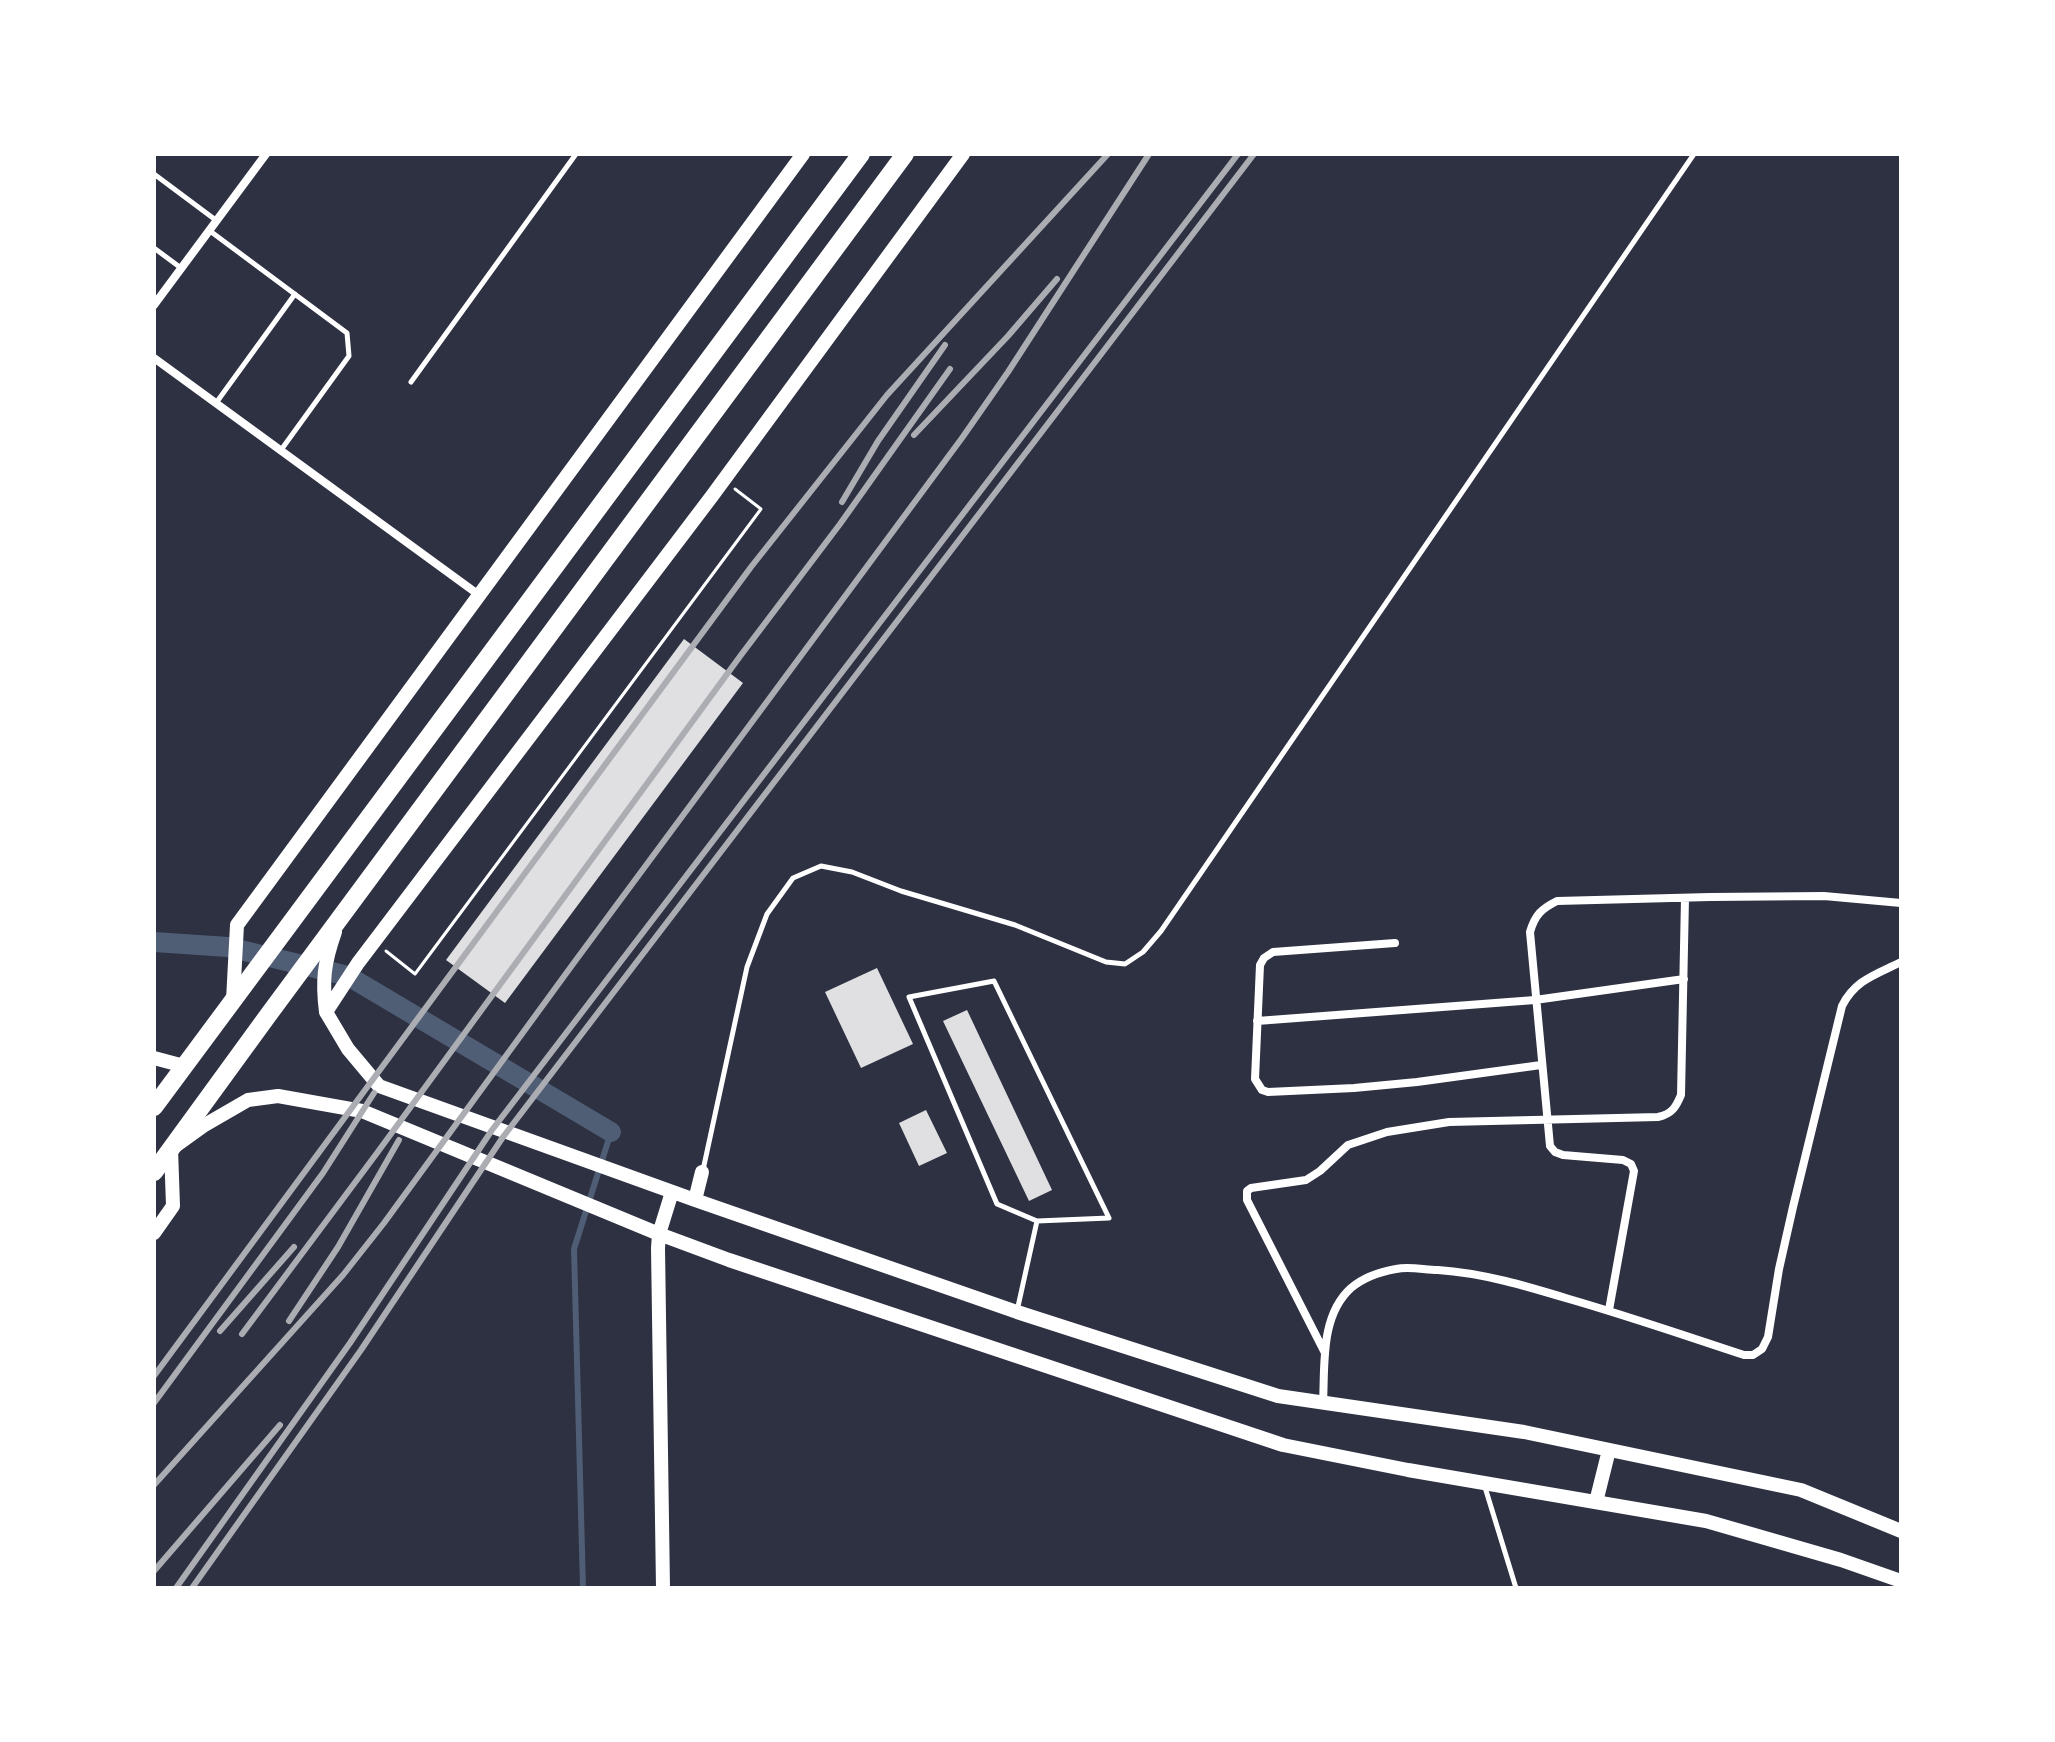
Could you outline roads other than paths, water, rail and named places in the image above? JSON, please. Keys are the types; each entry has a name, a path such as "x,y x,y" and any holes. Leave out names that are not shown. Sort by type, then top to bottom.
{"main road":[{"path":"154,1107 861,154"},
{"path":"154,1172 905,154"},
{"path":"699,374 728,394"}],"street":[{"path":"235,994 237,925 803,154"},
{"path":"326,1012 373,941 723,480 963,154"},
{"path":"154,305 265,155"},
{"path":"154,358 479,595"},
{"path":"1609,1310 1634,1171 1631,1164 1623,1160 1563,1155 1550,1146 1530,932 1534,919 1542,908 1557,901 1824,896 1901,903"},
{"path":"1326,1353 1247,1200 1247,1191 1306,1180 1348,1145 1387,1132 1449,1122 1667,1115 1676,1108 1681,1095 1685,898"},
{"path":"341,917 325,968 326,1012 348,1049 379,1086 1017,1312 1278,1396 1524,1432 1801,1490 1901,1531"},
{"path":"1395,943 1273,952 1264,958 1260,965 1255,1079 1262,1090 1354,1088 1541,1065"},
{"path":"1323,1404 1326,1353 1331,1319 1337,1305 1350,1289 1367,1276 1398,1268 1457,1272 1515,1283 1609,1310 1744,1355 1753,1355 1762,1349 1768,1337 1790,1219 1842,1006 1850,991 1866,979 1901,962"},
{"path":"1257,1021 1535,1000 1684,979"},
{"path":"154,1058 184,1066"},
{"path":"154,1233 173,1206 171,1149 203,1126 248,1100 278,1096 362,1111 729,1260 1283,1445 1706,1521 1841,1560 1901,1581"},
{"path":"695,1200 702,1172"},
{"path":"663,1588 659,1234 672,1192"},
{"path":"1596,1502 1609,1450"}],"lane":[{"path":"411,382 576,154"},
{"path":"702,1172 747,967 767,914 793,878 821,866 852,872 901,891 1015,925 1106,962 1125,964 1143,952 1161,931 1694,154"},
{"path":"154,174 218,221"},
{"path":"210,231 347,333 349,356 281,450"},
{"path":"154,248 181,268"},
{"path":"216,403 295,294"},
{"path":"994,981 1109,1218 1037,1221 997,1204 909,997 994,981"},
{"path":"1017,1312 1037,1221"},
{"path":"1484,1483 1516,1588"}],"waterway":[{"path":"154,942 228,947 348,976 611,1132"},
{"path":"583,1588 574,1249 611,1132"}],"railway":[{"path":"154,1376 751,567 887,395 1108,154"},
{"path":"154,1485 343,1275 384,1223 962,438 1149,154"},
{"path":"176,1588 350,1343 492,1130 1238,154"},
{"path":"192,1588 361,1350 503,1137 1254,154"},
{"path":"914,435 1057,279"},
{"path":"842,502 878,441 945,345"},
{"path":"242,1334 840,524 950,369"},
{"path":"154,1403 323,1173 374,1093"},
{"path":"289,1321 338,1247 399,1140"},
{"path":"220,1331 294,1247"},
{"path":"154,1571 280,1425"}]}
